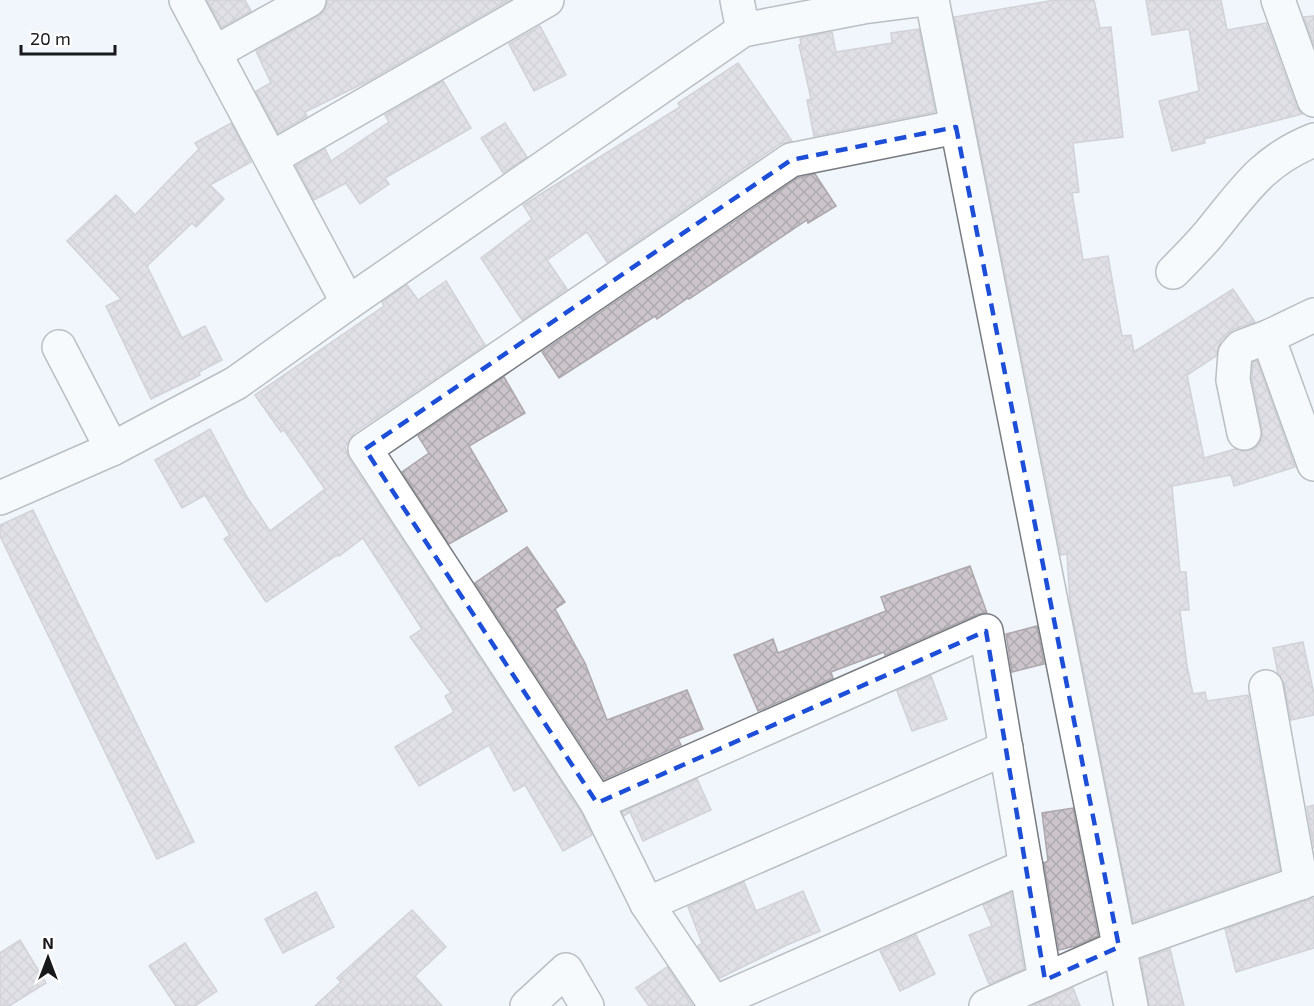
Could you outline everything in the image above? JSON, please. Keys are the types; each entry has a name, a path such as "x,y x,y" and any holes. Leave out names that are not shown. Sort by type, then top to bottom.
{"street":[{"path":"186,0 348,303"},
{"path":"214,53 309,0"},
{"path":"272,158 547,0"},
{"path":"0,498 112,449 236,383 740,15 918,0"},
{"path":"932,0 1131,1006"},
{"path":"1278,0 1314,100"},
{"path":"956,127 791,160 365,449 597,803 647,904 715,1005 1026,866"},
{"path":"1173,272 1207,236 1247,186 1271,162 1314,140"},
{"path":"1244,433 1233,380 1234,354 1241,346 1268,337 1314,315"},
{"path":"1268,337 1314,464"},
{"path":"58,346 112,449"},
{"path":"597,803 986,631 1045,980"},
{"path":"986,1006 1119,947 1308,880 1266,687"},
{"path":"647,904 1006,748"},
{"path":"527,1006 566,970 587,1006"}],"highlighted area":[{"path":"956,127 1119,947 1045,980 986,631 597,803 365,449 791,160"}],"building":[{"path":"207,0 245,0 251,11 222,27"},
{"path":"328,0 509,0 366,82 305,112 307,116 278,133 256,91 271,83 256,51 318,16 325,9"},
{"path":"1055,0 1094,0 1100,28 1111,27 1123,137 1073,143 1079,192 1072,193 1083,260 1108,256 1122,336 1131,335 1134,352 1233,289 1255,322 1234,329 1227,334 1220,342 1216,356 1187,375 1204,458 1235,449 1248,451 1256,447 1262,439 1252,379 1253,362 1257,361 1295,467 1234,486 1231,475 1172,486 1180,572 1186,572 1189,610 1180,610 1193,694 1205,692 1207,701 1248,695 1280,870 1133,922 1070,602 1067,554 1061,555 954,17"},
{"path":"1146,0 1221,0 1227,30 1266,23 1296,106 1302,114 1204,139 1205,143 1172,151 1159,101 1199,91 1189,29 1152,35"},
{"path":"1314,16 1314,45 1304,17"},
{"path":"540,26 566,75 534,91 509,44"},
{"path":"919,29 935,112 814,136 807,100 811,99 799,45 801,45 800,38 832,32 836,52 892,43 891,33"},
{"path":"738,63 792,141 780,144 607,262 587,232 547,260 567,289 522,320 481,258 532,219 523,205 680,107 678,103"},
{"path":"443,81 471,128 385,178 389,184 360,204 346,183 314,200 296,166 325,149 331,161 389,122 385,115"},
{"path":"231,123 251,162 210,185 224,199 196,227 192,223 147,266 182,338 205,326 222,360 199,372 200,375 151,399 106,306 121,299 67,241 116,195 135,215 199,149 195,143"},
{"path":"505,123 527,157 503,173 481,138"},
{"path":"815,174 836,206 808,223 807,220 689,299 657,319 655,316 559,378 542,352 798,178"},
{"path":"446,281 485,345 354,433 345,447 349,459 581,812 592,835 563,851 525,785 514,791 489,745 419,786 395,747 454,712 445,696 451,693 410,637 422,629 363,538 339,556 337,555 266,602 224,539 230,535 205,495 182,508 155,460 210,429 247,497 270,531 325,489 284,430 281,432 255,395 384,306 382,302 407,285 418,300"},
{"path":"504,377 525,413 469,446 507,511 449,544 402,472 429,453 418,436"},
{"path":"33,510 194,842 157,859 0,536 0,525"},
{"path":"527,547 565,602 555,609 585,663 607,720 687,690 703,729 678,739 681,745 604,779 475,583"},
{"path":"970,566 987,613 978,614 885,655 884,652 831,672 833,678 758,711 734,655 773,639 778,653 886,611 881,597"},
{"path":"1037,626 1044,664 1012,672 1006,634"},
{"path":"1303,642 1314,694 1314,715 1291,720 1284,684 1278,674 1273,648"},
{"path":"931,676 947,719 912,731 897,691"},
{"path":"697,779 711,810 643,841 630,812 624,816 622,812"},
{"path":"1314,805 1314,849 1307,807"},
{"path":"1073,808 1098,936 1059,950 1044,863 1048,861 1042,813"},
{"path":"744,882 756,911 803,891 820,931 720,978 698,946 702,943 688,907"},
{"path":"316,892 334,927 283,953 265,919"},
{"path":"1011,893 1024,969 989,984 969,935 992,926 983,905"},
{"path":"1314,898 1314,948 1236,972 1225,929"},
{"path":"412,910 446,947 415,976 442,1006 315,1006 341,982 337,978"},
{"path":"916,935 935,974 900,991 880,951"},
{"path":"20,940 46,983 9,1006 0,1006 0,953"},
{"path":"185,943 217,991 195,1006 176,1006 149,966"},
{"path":"1170,949 1184,1006 1149,1006 1141,959"},
{"path":"667,967 693,1006 649,1006 636,988"},
{"path":"1073,988 1080,1006 1032,1006"}]}
